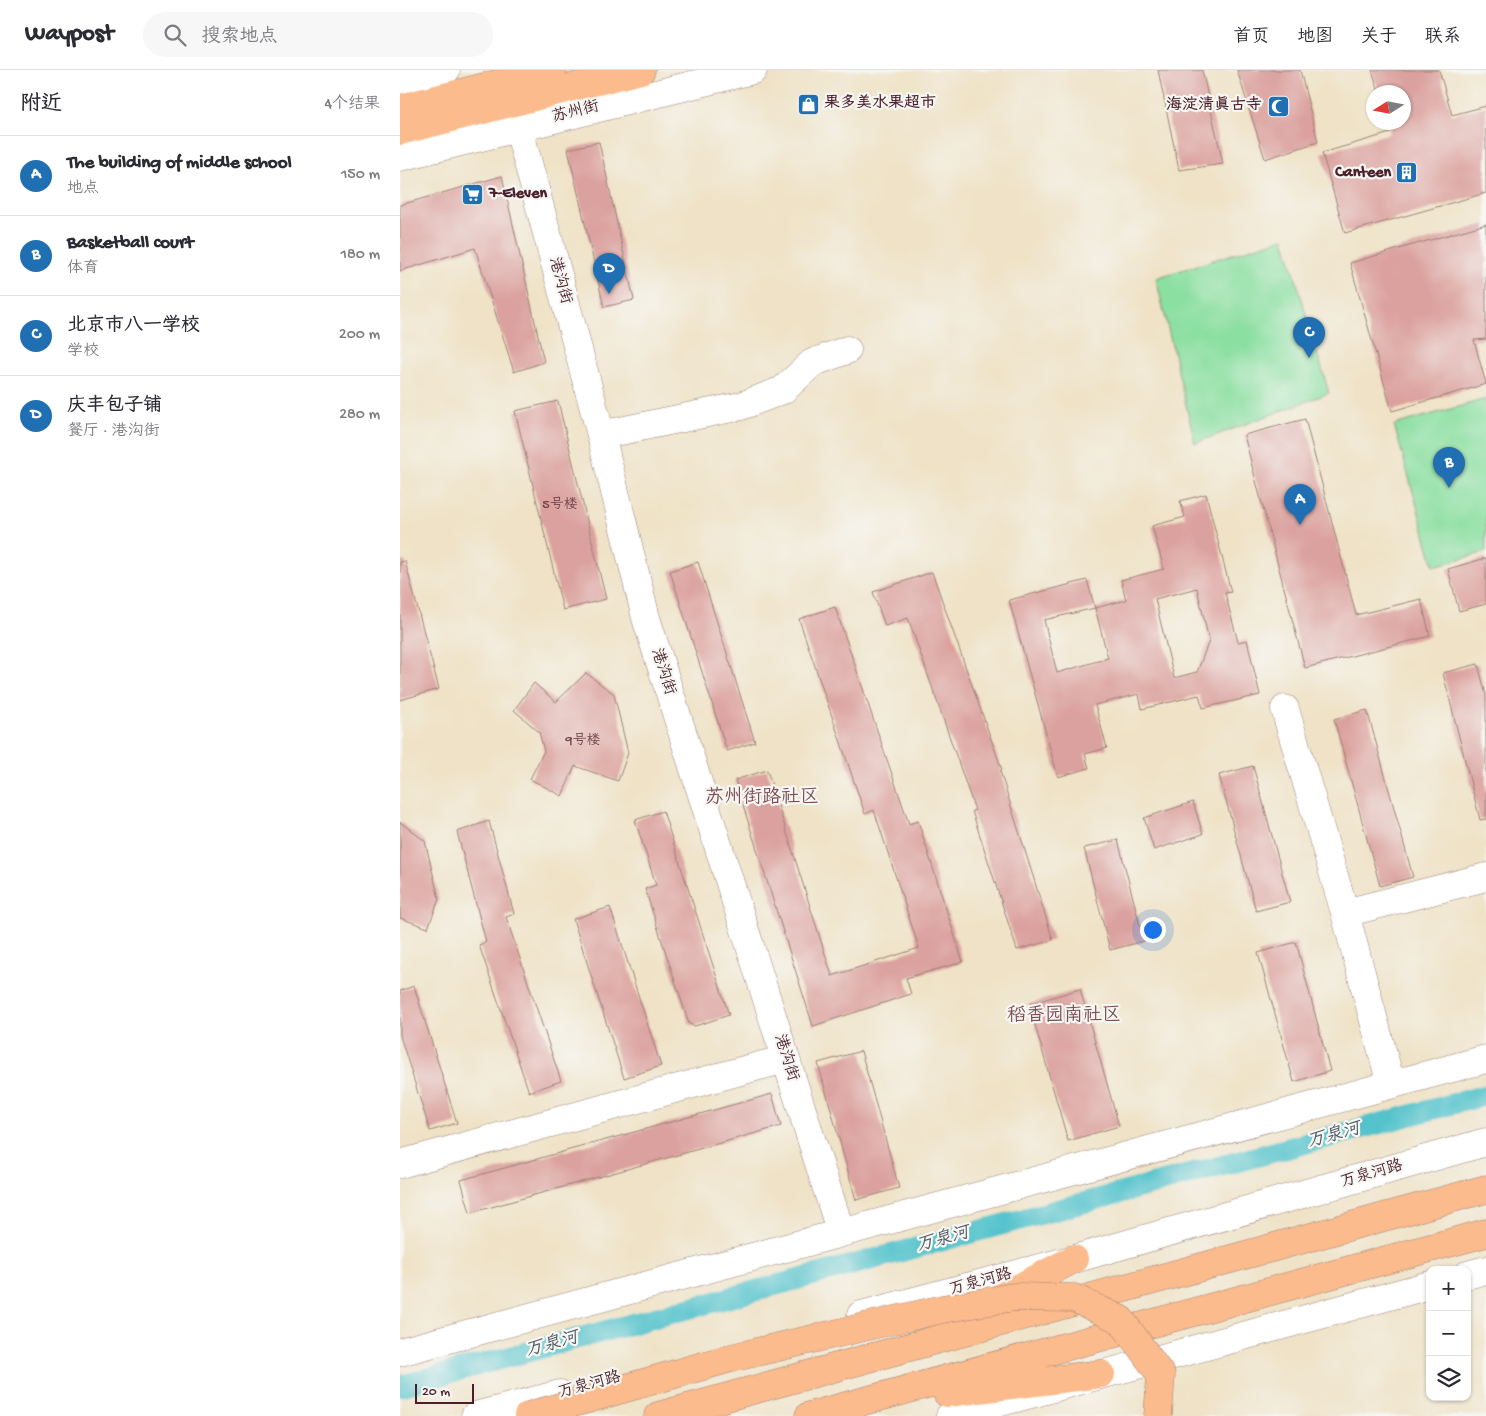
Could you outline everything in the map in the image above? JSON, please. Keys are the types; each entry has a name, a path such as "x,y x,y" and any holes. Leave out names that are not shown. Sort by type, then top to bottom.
{"main road":[{"name":"苏州街","path":"400,132 509,96 552,70"},
{"name":"苏州街","path":"400,108 509,96 641,70"},
{"path":"658,1416 1486,1189"},
{"path":"809,1416 1486,1234"},
{"path":"896,1352 1074,1259"},
{"path":"528,1416 731,1358 942,1309 1014,1297 1074,1298 1121,1320 1160,1375 1158,1416"},
{"path":"846,1406 1102,1374"}],"street":[{"path":"400,82 446,70"},
{"name":"苏州街","path":"400,157 509,96 753,70"},
{"name":"港沟街","path":"509,96 601,435 646,618 841,1233"},
{"path":"601,435 741,406 783,390 812,364 846,350"},
{"path":"1285,709 1345,913 1391,1084"},
{"path":"1345,913 1486,877"},
{"path":"400,1164 785,1059"},
{"path":"400,1352 1486,1059"},
{"name":"万泉河路","path":"475,1416 1074,1259 1486,1142"},
{"path":"1471,1274 1486,1270"},
{"path":"950,1416 1426,1286"}],"green space":[{"path":"1284,238 1329,393 1195,443 1156,278"},
{"path":"1486,399 1486,552 1434,566 1394,425"}],"building":[{"path":"1158,70 1202,70 1223,164 1179,170"},
{"name":"海淀清真古寺","path":"1237,70 1300,70 1318,142 1265,159"},
{"name":"Canteen","path":"1372,70 1439,70 1452,115 1486,106 1486,193 1345,233 1322,153 1390,133 1389,130 1411,130 1411,85 1377,85"},
{"path":"599,142 634,300 604,307 568,149"},
{"path":"502,176 544,362 514,372 475,248 400,271 400,205"},
{"path":"1486,224 1486,339 1474,340 1486,384 1392,411 1350,263"},
{"path":"558,401 606,599 563,610 515,411"},
{"path":"1305,419 1356,615 1421,599 1430,636 1305,668 1244,435"},
{"path":"1206,494 1231,592 1225,593 1238,642 1247,640 1260,695 1203,708 1199,695 1142,709 1139,694 1095,705 1107,748 1085,754 1089,768 1058,777 1009,600 1087,580 1095,608 1126,600 1121,580 1164,569 1152,526 1185,517 1180,501","holes":["1197,588 1209,641 1197,672 1174,678 1155,599","1095,608 1108,658 1057,673 1044,620"]},
{"path":"1486,558 1486,604 1459,611 1448,569"},
{"path":"405,561 439,689 400,700 400,562"},
{"path":"698,562 755,742 727,751 670,571"},
{"path":"932,572 1002,770 1000,771 1053,940 1017,950 972,811 975,810 908,618 885,626 873,592"},
{"path":"835,607 909,824 918,821 963,962 906,978 911,994 813,1026 735,780 767,770 832,976 919,948 874,810 865,814 799,619"},
{"path":"1478,664 1486,695 1486,819 1480,820 1443,673"},
{"path":"586,673 614,694 628,753 618,781 575,766 562,796 530,779 544,751 539,732 514,710 534,683 556,702"},
{"path":"1367,710 1413,877 1380,886 1334,719"},
{"path":"1253,766 1290,902 1256,911 1219,775"},
{"path":"1193,802 1203,834 1154,850 1144,818"},
{"path":"663,811 729,1015 695,1026 689,1024 645,889 656,885 635,820"},
{"path":"489,821 514,914 506,917 561,1081 529,1092 479,945 486,942 457,832"},
{"path":"400,822 425,841 439,899 428,928 400,918"},
{"path":"1118,840 1144,941 1110,950 1084,848"},
{"path":"610,907 661,1066 624,1078 573,919"},
{"path":"1296,942 1330,1071 1294,1082 1258,953"},
{"path":"414,986 457,1123 430,1131 400,1036 400,991"},
{"path":"1080,989 1119,1126 1068,1141 1029,1004"},
{"path":"861,1051 899,1188 856,1200 818,1063"},
{"path":"772,1094 781,1126 470,1213 461,1180"}],"waterway":[{"name":"万泉河","path":"400,1386 1486,1095"}],"place":[{"name":"果多美水果超市","path":"808,104"},
{"name":"海淀清真古寺","path":"1278,106"},
{"name":"Canteen","path":"1407,173"},
{"name":"7-Eleven","path":"473,194"},
{"name":"庆丰包子铺","path":"609,294"},
{"name":"北京市八一学校","path":"1309,358"},
{"name":"Basketball court","path":"1449,488"},
{"name":"The building of middle school","path":"1300,525"}],"district":[{"name":"苏州街路社区","path":"762,798"},
{"name":"稻香园南社区","path":"1064,1016"}]}
